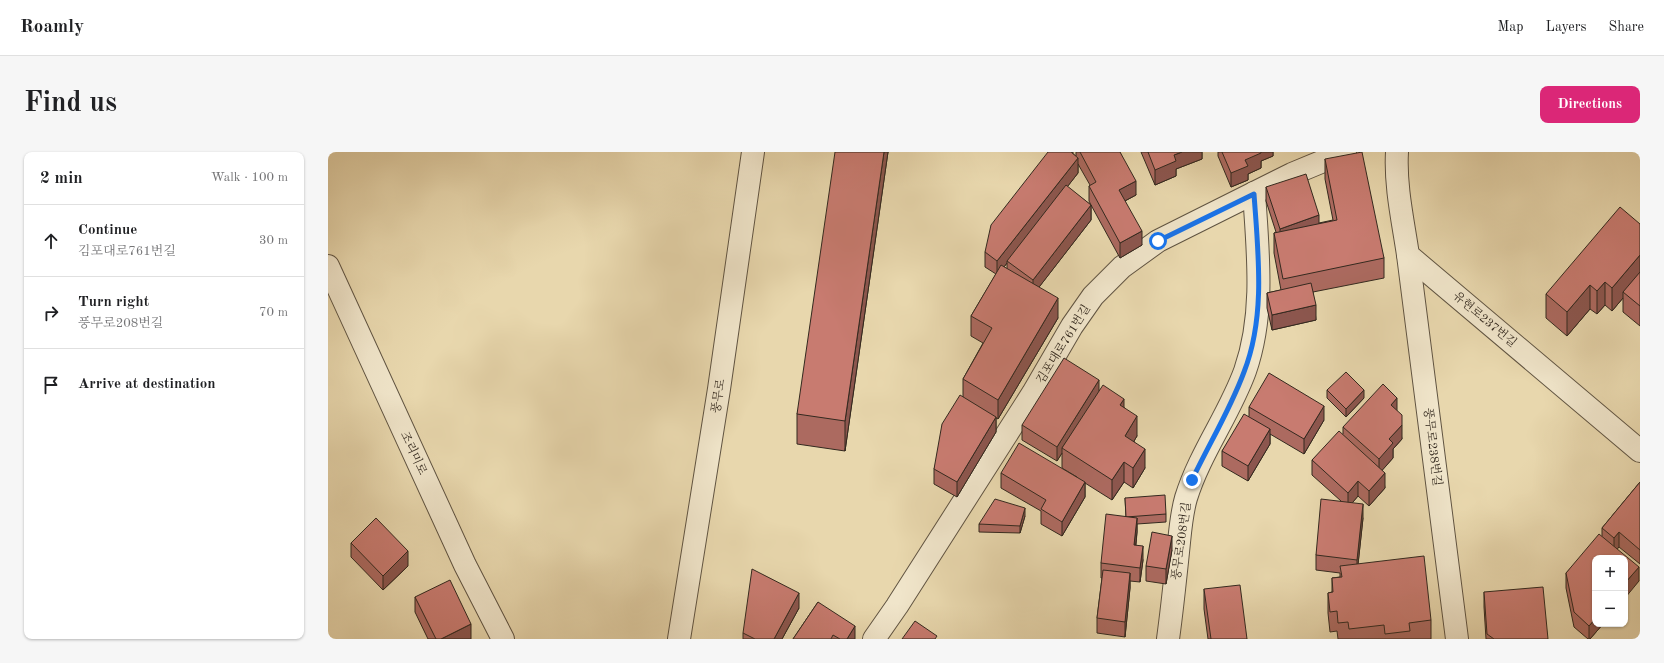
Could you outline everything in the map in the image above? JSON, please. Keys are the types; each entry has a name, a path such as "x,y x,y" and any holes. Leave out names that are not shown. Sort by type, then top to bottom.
{"street":[{"name":"풍무로","path":"679,639 721,381 753,152"},
{"name":"김포대로761번길","path":"874,639 897,606 1033,393 1072,326 1092,296 1122,267 1158,241 1292,174 1345,152"},
{"path":"1398,152 1397,164 1401,207 1408,255"},
{"name":"풍무로208번길","path":"1168,639 1181,524 1186,499 1202,459 1245,372 1257,323 1258,249 1254,194"},
{"name":"유현로237번길","path":"1408,255 1640,451"},
{"name":"풍무로238번길","path":"1408,255 1457,639"},
{"name":"조리미로","path":"328,266 465,564 503,639"}],"building":[{"path":"835,152 884,152 845,421 797,414"},
{"path":"1048,152 1071,152 1078,158 997,261 985,252 991,225"},
{"path":"1080,152 1120,152 1136,181 1119,190 1142,231 1120,243 1089,186 1096,182"},
{"path":"1148,152 1182,152 1174,155 1176,161 1155,170"},
{"path":"1222,152 1261,153 1245,160 1248,166 1231,173"},
{"path":"1362,152 1384,258 1283,279 1274,233 1337,220 1325,159"},
{"path":"1306,174 1319,215 1280,229 1266,187"},
{"path":"1066,185 1091,205 1033,280 1007,261"},
{"path":"1620,207 1640,224 1640,255 1612,288 1605,282 1597,291 1590,285 1567,312 1546,294"},
{"path":"1001,265 1058,298 998,400 963,379 992,328 971,316"},
{"path":"1640,272 1640,306 1623,292"},
{"path":"1311,283 1316,305 1272,315 1267,293"},
{"path":"1064,358 1099,380 1057,447 1022,425"},
{"path":"1346,372 1364,390 1346,409 1327,390"},
{"path":"1269,373 1324,406 1304,439 1249,407"},
{"path":"1383,384 1397,398 1391,405 1402,415 1402,425 1389,439 1393,443 1379,459 1343,427"},
{"path":"1103,385 1124,399 1120,405 1137,416 1125,436 1145,449 1133,468 1124,462 1112,480 1062,448"},
{"path":"960,395 996,417 957,482 934,469 942,424"},
{"path":"1244,414 1270,429 1248,466 1222,451"},
{"path":"1339,431 1385,473 1369,491 1358,481 1348,493 1312,460"},
{"path":"1019,443 1085,482 1062,522 1041,509 1046,500 1001,473"},
{"path":"1640,482 1640,550 1619,532 1614,538 1602,528"},
{"path":"1165,495 1166,514 1126,517 1125,498"},
{"path":"995,499 1025,508 1020,526 979,524"},
{"path":"1321,499 1363,504 1357,560 1316,555"},
{"path":"1106,514 1137,518 1134,545 1143,546 1140,568 1101,563"},
{"path":"376,518 408,551 383,576 351,543"},
{"path":"1152,532 1172,536 1166,569 1146,566"},
{"path":"1599,534 1624,555 1592,555 1592,622 1589,626 1574,612 1566,573"},
{"path":"1424,556 1431,620 1409,623 1410,631 1385,634 1384,625 1349,629 1348,622 1338,623 1337,611 1330,612 1328,593 1333,592 1332,578 1342,577 1340,566"},
{"path":"1628,558 1639,567 1628,580"},
{"path":"752,569 799,593 774,639 755,639 743,633"},
{"path":"1103,570 1130,573 1125,622 1097,618"},
{"path":"450,580 471,624 441,639 436,639 415,597"},
{"path":"1240,585 1247,639 1211,639 1204,589"},
{"path":"1543,587 1548,639 1494,639 1487,634 1484,592"},
{"path":"818,602 855,626 847,639 840,639 833,635 831,639 793,639"},
{"path":"915,621 937,636 935,639 902,639"}],"route":[{"path":"1158,241 1254,194 1258,249 1257,323 1245,372 1192,480"}]}
